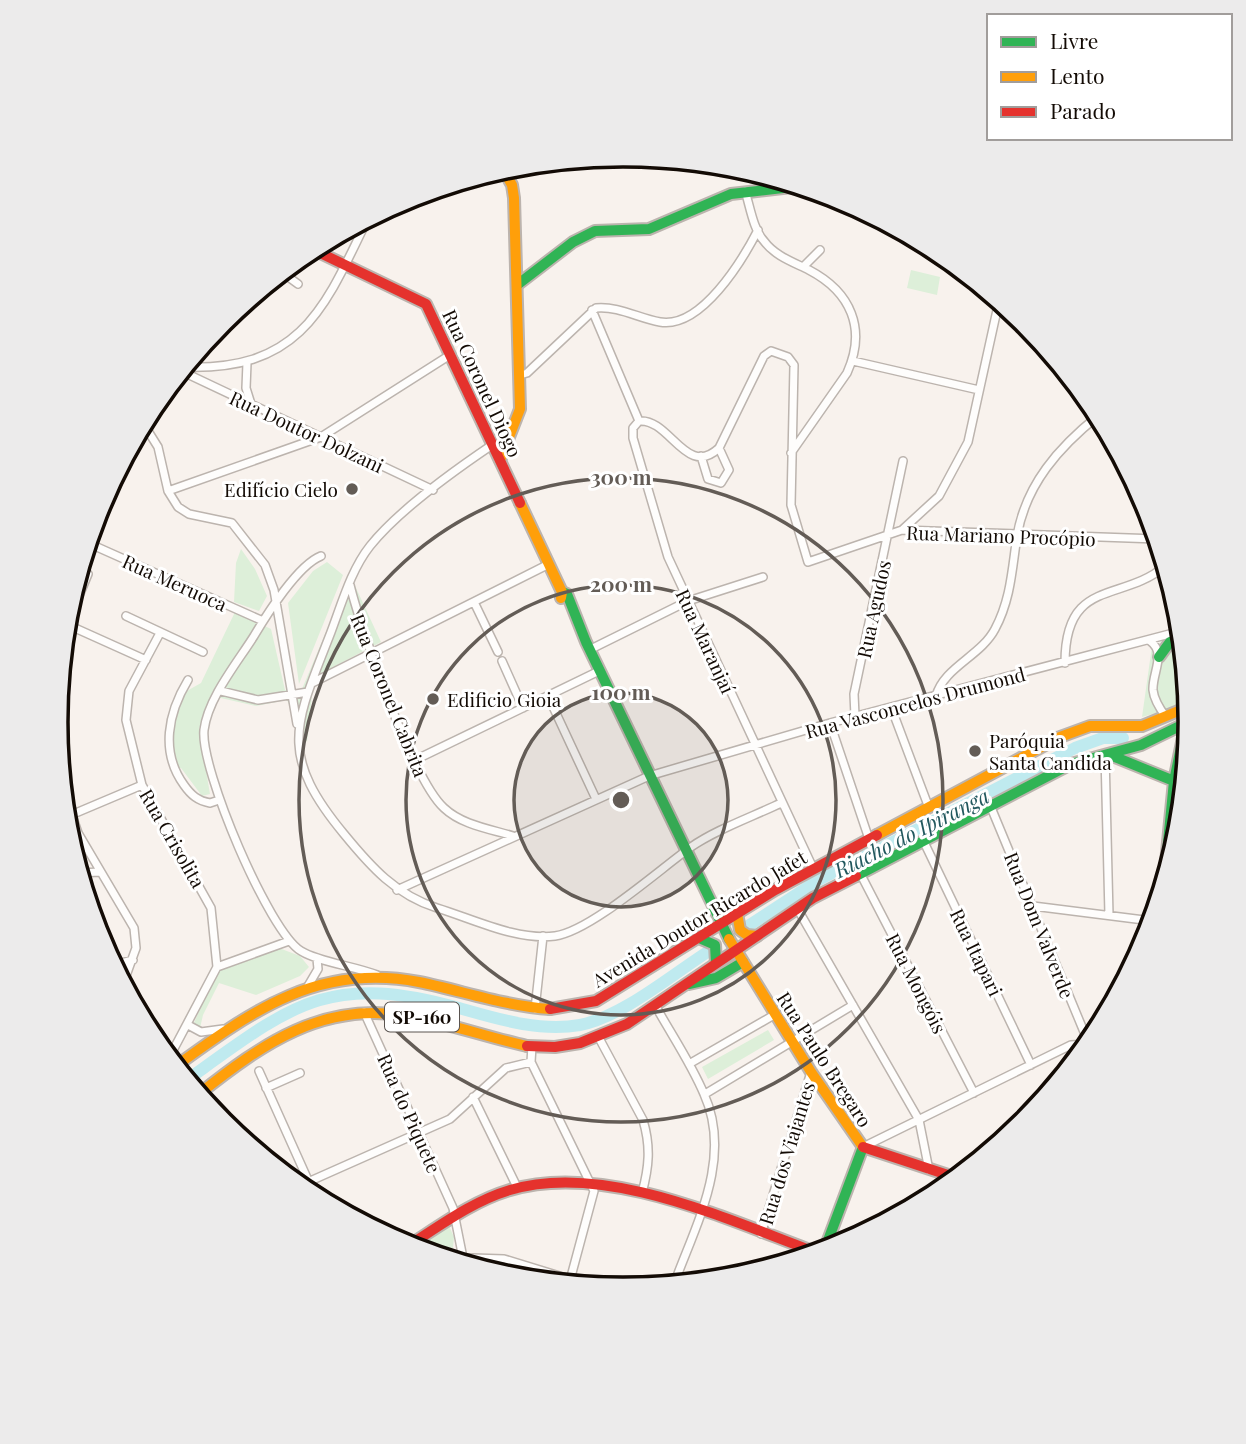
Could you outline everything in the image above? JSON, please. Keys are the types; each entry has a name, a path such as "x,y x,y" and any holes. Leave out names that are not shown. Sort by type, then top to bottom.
{"main road":[{"path":"500,463 502,449 519,418 517,285 512,185 509,179"},
{"path":"517,285 583,236 606,229 649,229 745,190 773,188"},
{"name":"Rua Coronel Diogo","path":"325,255 424,302 562,592 561,597 576,631 587,646 723,927"},
{"path":"492,445 513,431"},
{"path":"1159,657 1172,641"},
{"name":"Avenida Doutor Ricardo Jafet","path":"183,1061 271,1001 308,986 352,978 384,977 535,1009 573,1009 596,1001 699,938 723,927 737,912 813,868 1074,731 1113,724 1142,726 1178,713"},
{"name":"SP-160","path":"206,1088 272,1040 330,1016 363,1012 410,1014 531,1046 578,1044 599,1038 627,1024 688,984 797,908 860,873 1070,764 1142,745 1178,727"},
{"path":"1107,755 1174,781"},
{"path":"1172,798 1175,774"},
{"path":"737,912 736,924 741,932 748,936 757,936"},
{"name":"Rua Paulo Bregaro","path":"723,927 774,1014 863,1147 829,1237"},
{"path":"699,938 709,940 715,946 718,954 716,963"},
{"path":"688,984 706,981 743,962"},
{"path":"863,1147 944,1174"},
{"path":"420,1238 485,1199 548,1184 591,1184 642,1194 800,1247"}],"street":[{"path":"745,190 758,230 774,251 833,286 851,309 858,334 853,361 836,393 790,453"},
{"path":"520,375 527,373 592,310 604,307 619,309 664,323 683,319 706,302 739,266 758,230"},
{"path":"196,368 247,363 283,346 309,325 346,265 361,234"},
{"path":"803,268 820,250"},
{"path":"290,278 298,284"},
{"path":"592,310 639,421 658,424 679,448 701,456 719,448 764,356 771,351 788,357 794,365 790,453"},
{"path":"902,530 930,507 946,485 968,442 996,312"},
{"path":"169,491 321,437 450,355"},
{"path":"853,361 979,390"},
{"path":"247,363 246,388 252,405"},
{"name":"Rua Doutor Dolzani","path":"192,374 252,405 433,490"},
{"name":"Rua Maranjaí","path":"639,421 633,431 640,467 659,533 754,745 813,868"},
{"path":"936,696 940,682 981,649 994,632 1009,593 1017,534 1031,495 1051,459 1089,423"},
{"path":"150,434 158,447 169,491 183,511 222,519 237,528 265,565 276,605 301,763 320,805 365,860 397,890 415,901 503,929 557,936 590,920 685,852 781,803"},
{"path":"297,725 349,584 372,544 433,490 492,445"},
{"path":"701,456 708,479 721,483 729,470 719,448"},
{"name":"Rua Mariano Procópio","path":"790,453 793,519 808,562 902,530 1146,539"},
{"name":"Rua Agudos","path":"855,716 854,694 903,461"},
{"path":"922,530 930,507"},
{"name":"Rua Meruoca","path":"97,547 263,621"},
{"path":"321,556 310,561 263,621 220,691 208,715 204,736 219,800 247,867 289,942 317,959 339,962 384,977"},
{"path":"311,684 549,564"},
{"path":"1065,663 1067,632 1083,607 1094,598 1157,571"},
{"path":"587,646 688,601 763,577"},
{"name":"Rua Coronel Cabrita","path":"349,584 372,653 415,761 434,798 462,820 513,836"},
{"path":"474,602 498,652"},
{"path":"126,617 203,652"},
{"path":"76,630 146,660"},
{"name":"Rua Crisolita","path":"160,633 129,691 125,708 130,745 142,785 208,899 214,918 217,967"},
{"name":"Rua Vasconcelos Drumond","path":"397,890 649,776 855,716 1170,634"},
{"path":"1150,641 1156,647 1159,657 1153,688 1156,701 1166,718"},
{"path":"502,661 523,708"},
{"path":"415,761 599,671"},
{"path":"188,680 170,724 170,759 175,772 191,794 210,803 219,800"},
{"path":"220,691 258,700 308,692"},
{"path":"548,695 596,799"},
{"path":"891,707 929,808"},
{"path":"830,723 869,839"},
{"path":"1107,755 1109,915"},
{"path":"76,813 142,785"},
{"name":"Rua Dom Valverde","path":"990,805 1084,1031"},
{"path":"79,831 134,928 137,939 128,972"},
{"name":"Rua Itapari","path":"923,840 1031,1065"},
{"path":"89,873 100,872"},
{"name":"Rua Mongóis","path":"860,873 974,1093"},
{"path":"1033,906 1141,919"},
{"path":"797,908 919,1120 929,1170"},
{"path":"535,1009 543,936"},
{"path":"175,1048 217,967 289,942"},
{"path":"308,986 318,969 317,959"},
{"path":"123,963 133,960"},
{"path":"654,1005 705,1094 714,1128 715,1162 678,1274"},
{"path":"705,1094 853,1005"},
{"name":"Rua do Piquete","path":"363,1012 455,1216 462,1252"},
{"path":"689,1064 774,1014"},
{"path":"188,1025 206,1033 230,1027"},
{"path":"599,1038 643,1120 647,1133 649,1159 642,1194"},
{"path":"863,1147 1074,1045"},
{"path":"531,1046 531,1062 591,1184 593,1197 572,1274"},
{"path":"312,1181 450,1119 506,1068 531,1062"},
{"path":"259,1071 307,1177"},
{"name":"Rua dos Viajantes","path":"761,1234 811,1072"},
{"path":"267,1088 300,1073"},
{"path":"473,1097 518,1189"},
{"path":"495,1262 523,1263 543,1271"}],"green space":[{"path":"911,270 940,277 937,295 907,288"},
{"path":"241,549 255,569 267,596 259,611 234,602 236,563"},
{"path":"327,562 343,575 299,684 288,603 313,571"},
{"path":"350,575 381,642 314,677 307,742 287,700 256,706 212,696 199,729 210,794 202,796 181,768 176,769 170,739 173,738 173,724 185,692 201,683 235,612 271,629 285,690 302,689"},
{"path":"1171,638 1178,707 1142,717 1152,646"},
{"path":"279,948 300,956 309,967 300,976 256,995 219,983 203,1015 200,1028 193,1025 218,968"},
{"path":"768,1030 774,1040 708,1079 702,1067"},
{"path":"449,1226 454,1237 453,1248 450,1249 426,1240"}],"waterway":[{"name":"Riacho do Ipiranga","path":"745,928 817,881 1075,748 1103,738 1123,738"},
{"name":"Riacho do Ipiranga","path":"195,1074 255,1032 312,1002 343,995 376,993 414,997 534,1026 565,1027 580,1025 613,1013 647,994 709,951"}],"traffic: fast":[{"path":"517,285 573,242 595,231 649,229 731,194 776,189"},
{"path":"562,592 567,594 586,642 729,939"},
{"path":"1159,657 1172,641"},
{"path":"856,876 1071,764 1141,745 1178,727"},
{"path":"1110,755 1174,781"},
{"path":"1172,798 1175,776"},
{"path":"699,938 715,945 716,963"},
{"path":"689,984 716,978 743,962"},
{"path":"829,1237 863,1147"}],"traffic: slow":[{"path":"500,460 520,409 514,198 509,179"},
{"path":"520,503 562,592 561,598"},
{"path":"877,835 1060,737 1090,726 1142,726 1178,711"},
{"path":"737,913 740,930 747,935 757,936"},
{"path":"729,939 811,1072 863,1147"},
{"path":"184,1061 260,1010 318,985 350,979 383,978 419,982 500,1002 550,1009"},
{"path":"206,1088 270,1043 321,1021 348,1015 377,1013 407,1016 527,1046"}],"traffic: jam":[{"path":"325,255 426,304 520,503"},
{"path":"550,1009 596,1001 775,890 877,835"},
{"path":"527,1046 555,1047 580,1043 627,1024 813,898 856,876"},
{"path":"863,1147 944,1174"},
{"path":"420,1238 483,1200 510,1190 547,1183 586,1183 667,1199 802,1247"}],"place":[{"name":"Edifício Cielo","path":"352,489"},
{"name":"Edificio Gioia","path":"433,699"},
{"name":"Paróquia Santa Candida","path":"975,751"}]}
